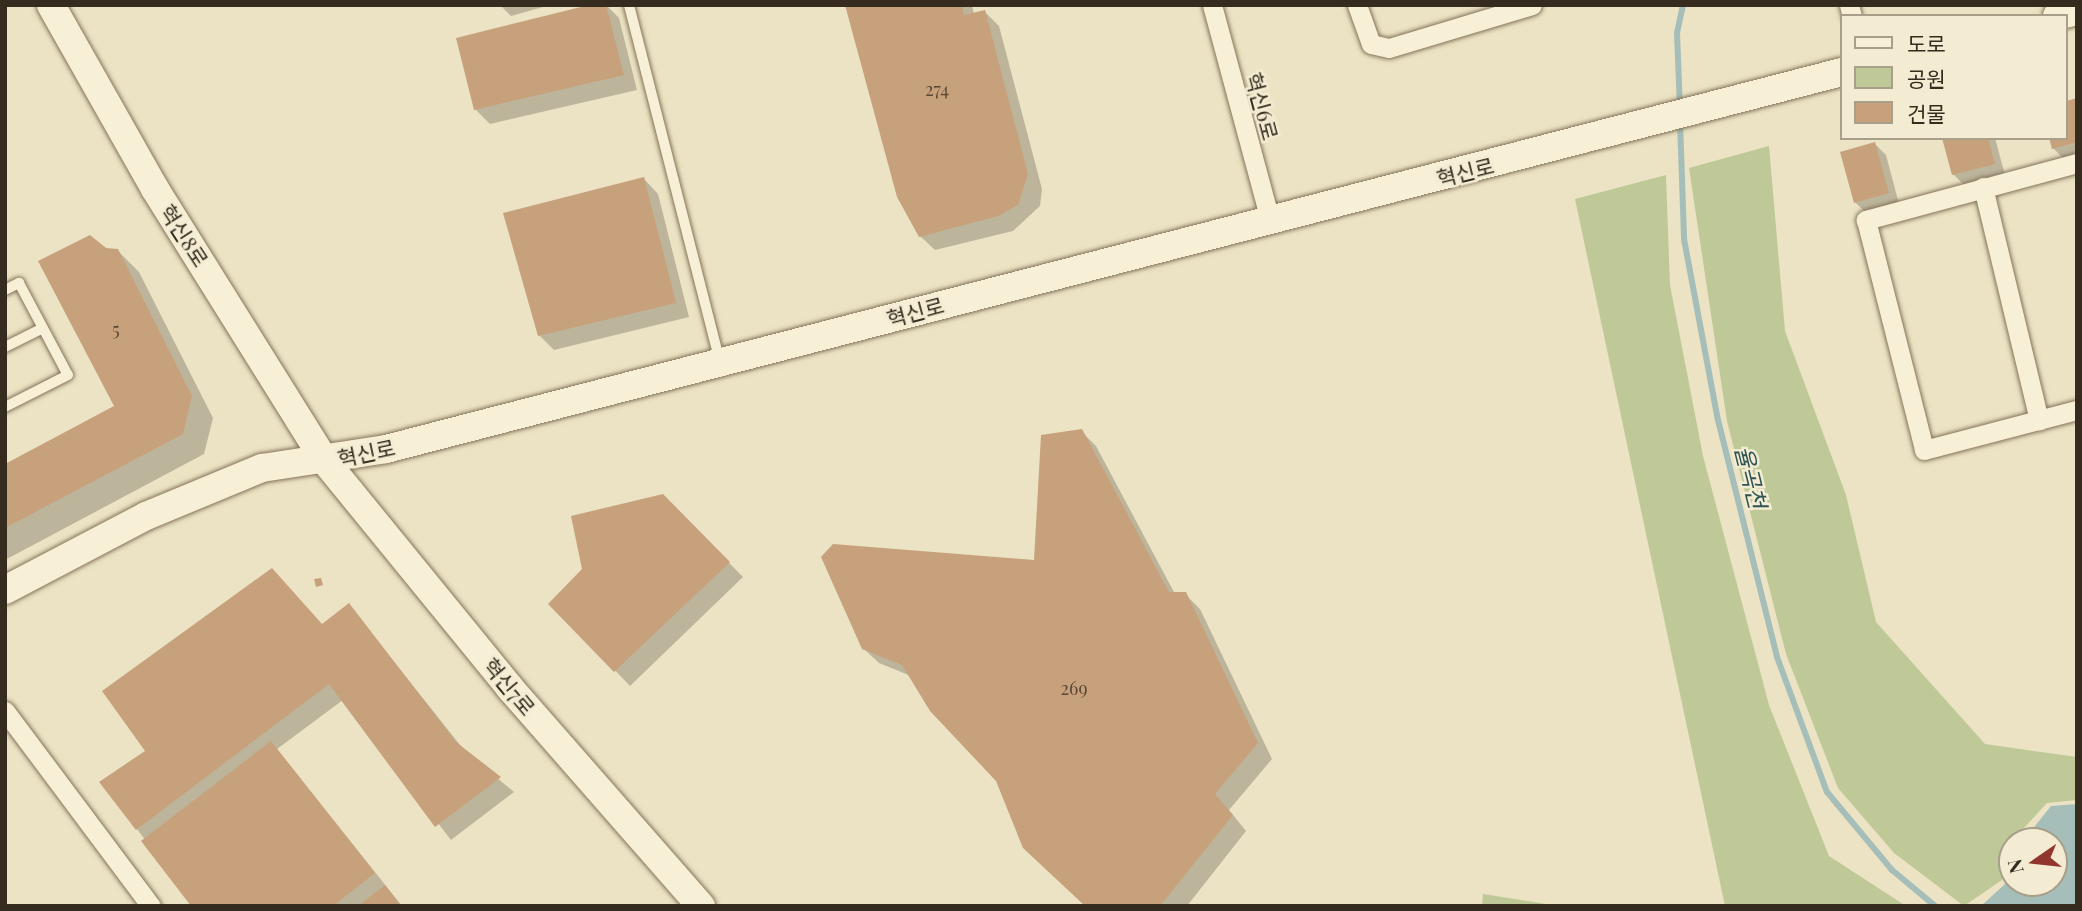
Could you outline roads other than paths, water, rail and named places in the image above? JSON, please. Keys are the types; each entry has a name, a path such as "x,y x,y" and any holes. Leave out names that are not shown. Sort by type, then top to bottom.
{"main road":[{"name":"혁신8로","path":"51,5 155,189 325,461"},
{"name":"혁신로","path":"5,590 146,516 262,468 325,461 1649,125 1840,73"},
{"name":"혁신7로","path":"325,461 510,688 701,906"}],"street":[{"name":"혁신6로","path":"1212,5 1270,220"},
{"path":"1357,5 1371,44 1389,48 1532,5"},
{"path":"2077,163 1866,220 1924,450 2077,410"},
{"path":"1983,187 2039,420"},
{"path":"5,711 151,906"}],"lane":[{"path":"629,5 720,362"},
{"path":"5,290 19,283 68,375 5,407"},
{"path":"5,347 43,328"}],"water":[{"path":"2077,804 2077,906 1981,906 1998,890 1998,897 2068,897 2068,827 2034,827 2051,806"}],"waterway":[{"name":"율곡천","path":"1680,108 1677,33 1683,5"},
{"name":"율곡천","path":"1680,122 1684,239 1718,420 1777,657 1827,792 1892,870 1935,906"}]}
